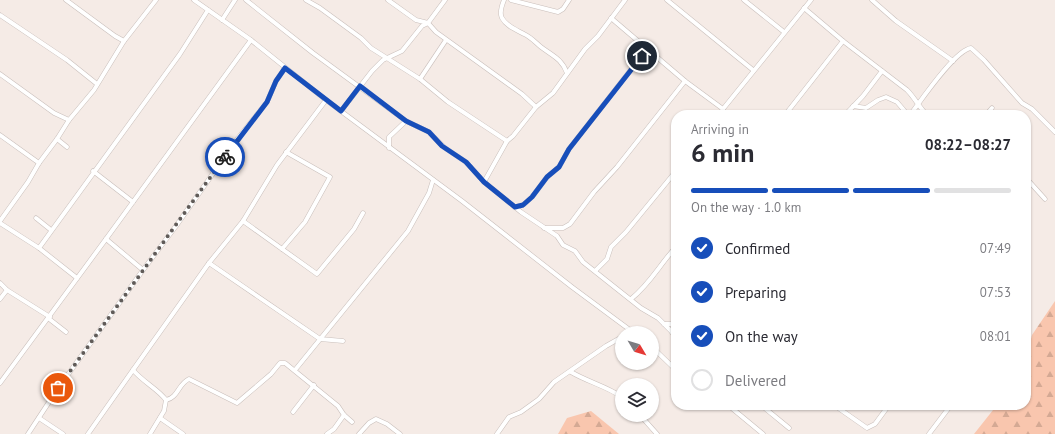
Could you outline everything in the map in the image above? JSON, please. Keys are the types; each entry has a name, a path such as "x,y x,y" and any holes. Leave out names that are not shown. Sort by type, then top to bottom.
{"street":[{"path":"66,0 124,41"},
{"path":"77,278 38,248 0,222 28,182 38,163 57,139 69,120 98,84 124,41 156,0"},
{"path":"194,0 251,40 326,100 433,180 621,326"},
{"path":"222,20 235,0"},
{"path":"246,0 313,53 406,121 429,132 442,146 466,162 484,182 521,212 556,236 563,245 575,251 583,262 596,270 671,331"},
{"path":"306,0 320,8 371,48 420,79 448,102 507,141"},
{"path":"388,0 416,20 428,23 446,40 522,94 536,107"},
{"path":"341,111 379,63 402,51 422,26 428,23 445,0"},
{"path":"504,0 501,12 503,20 514,29 525,34 543,48 554,54 564,66 567,73"},
{"path":"511,0 558,12 563,9 569,0"},
{"path":"484,182 486,175 500,156 507,141 513,136 536,107 553,93 585,49 598,36 625,0"},
{"path":"667,0 753,70"},
{"path":"744,0 784,32"},
{"path":"611,18 685,81 723,109 811,0"},
{"path":"872,0 896,21 953,61"},
{"path":"804,8 843,41 907,90 916,98 917,105 922,110"},
{"path":"38,248 180,54 208,10"},
{"path":"0,15 67,60 98,84"},
{"path":"0,383 251,40"},
{"path":"420,79 446,40"},
{"path":"789,110 843,41"},
{"path":"515,207 523,205 532,197 547,177 559,167 569,149 647,49"},
{"path":"914,110 953,61 965,50 973,49 1022,103 1035,112 1055,132"},
{"path":"564,66 572,67"},
{"path":"28,434 40,418 58,388 185,214 238,138 267,102 276,81 285,68"},
{"path":"849,110 882,71"},
{"path":"0,74 54,113 69,120"},
{"path":"544,228 563,228 570,224 594,192 617,167 685,81"},
{"path":"853,106 866,108 878,100 886,97 897,102 905,110"},
{"path":"88,434 210,263 243,221 286,152 326,100"},
{"path":"389,148 389,137 406,121"},
{"path":"0,135 38,163"},
{"path":"57,139 67,148"},
{"path":"282,249 305,222 330,177 286,152"},
{"path":"93,171 132,202"},
{"path":"480,178 486,175"},
{"path":"596,270 607,259 612,247 671,177"},
{"path":"295,370 408,231 429,193 433,180"},
{"path":"1031,183 1045,198"},
{"path":"521,212 523,205"},
{"path":"243,221 317,274 354,229 364,213"},
{"path":"36,218 52,230"},
{"path":"106,239 143,270"},
{"path":"631,298 648,283 671,253"},
{"path":"210,263 320,339 343,341"},
{"path":"0,283 7,290 49,318 66,332"},
{"path":"0,299 7,290"},
{"path":"664,324 671,325"},
{"path":"496,434 509,416 521,412 539,399 552,384 615,341"},
{"path":"659,354 671,365"},
{"path":"166,400 174,397 181,384 189,379 237,404 271,374 280,363 285,363 338,406 344,415 352,422"},
{"path":"133,370 140,378 159,392 166,400"},
{"path":"571,372 580,378 615,393"},
{"path":"293,412 314,385"},
{"path":"150,434 164,411 166,400"},
{"path":"734,410 763,434"},
{"path":"767,410 789,428"},
{"path":"841,410 867,428 873,427 885,410"},
{"path":"930,434 948,410"},
{"path":"328,434 334,429 344,415"},
{"path":"40,418 63,434"},
{"path":"160,418 183,434"},
{"path":"359,434 369,423 376,419 382,420 400,434"},
{"path":"646,422 657,434"}],"green space":[{"path":"1055,301 1055,434 974,434 993,410 1031,410 1032,335"},
{"path":"591,411 619,434 558,434 567,418"}],"way so far":[{"path":"58,388 225,157"}],"route":[{"path":"225,157 267,102 276,81 285,68 341,111 360,86 406,121 429,132 442,146 466,162 484,182 515,207 523,205 532,197 547,177 559,167 566,153 642,56"}]}
